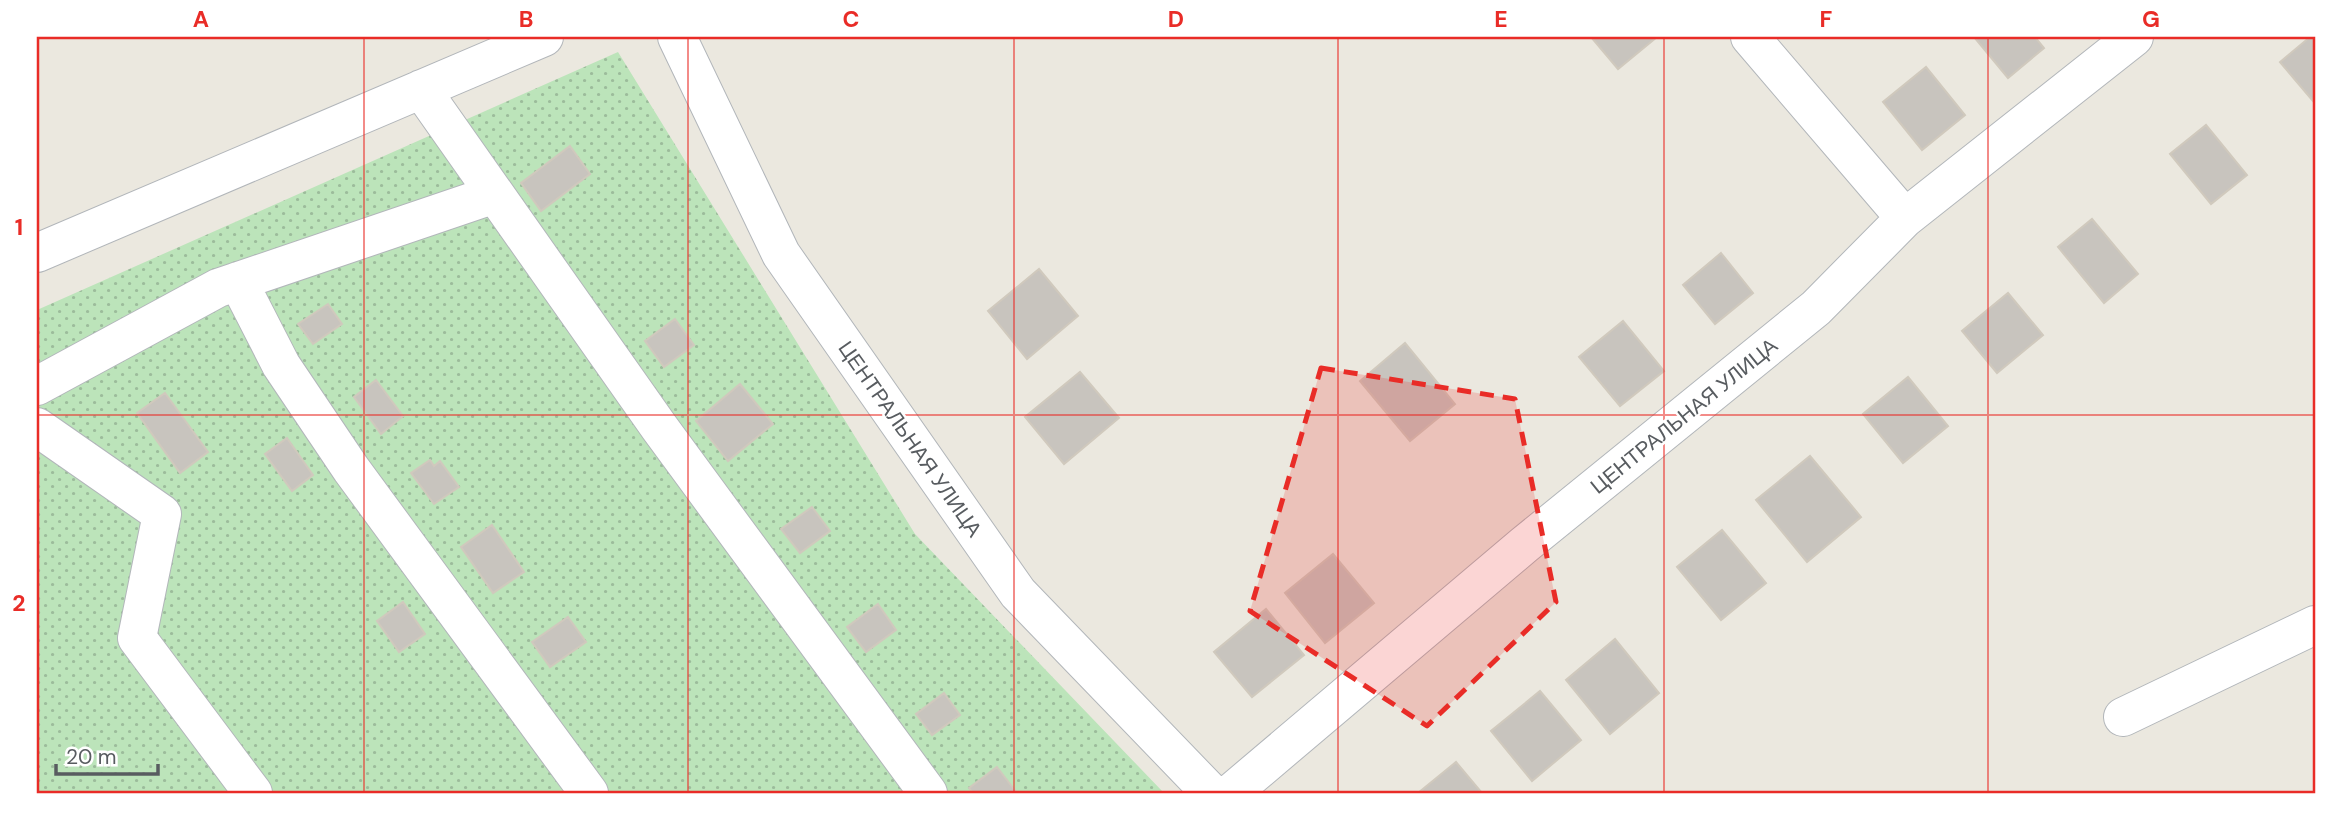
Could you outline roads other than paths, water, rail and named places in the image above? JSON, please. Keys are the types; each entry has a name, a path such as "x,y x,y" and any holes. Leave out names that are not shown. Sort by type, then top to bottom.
{"street":[{"path":"37,253 544,37"},
{"name":"ЦЕНТРАЛЬНАЯ УЛИЦА","path":"677,37 781,254 1018,593 1211,793"},
{"path":"1750,37 1905,218"},
{"name":"ЦЕНТРАЛЬНАЯ УЛИЦА","path":"1231,793 1524,545 1816,308 1905,218 2134,37"},
{"path":"421,89 659,427 928,793"},
{"path":"37,386 218,288 495,194"},
{"path":"238,281 281,365 351,469 589,793"},
{"path":"37,427 162,514 137,638 253,793"},
{"path":"2123,718 2315,625"}]}
